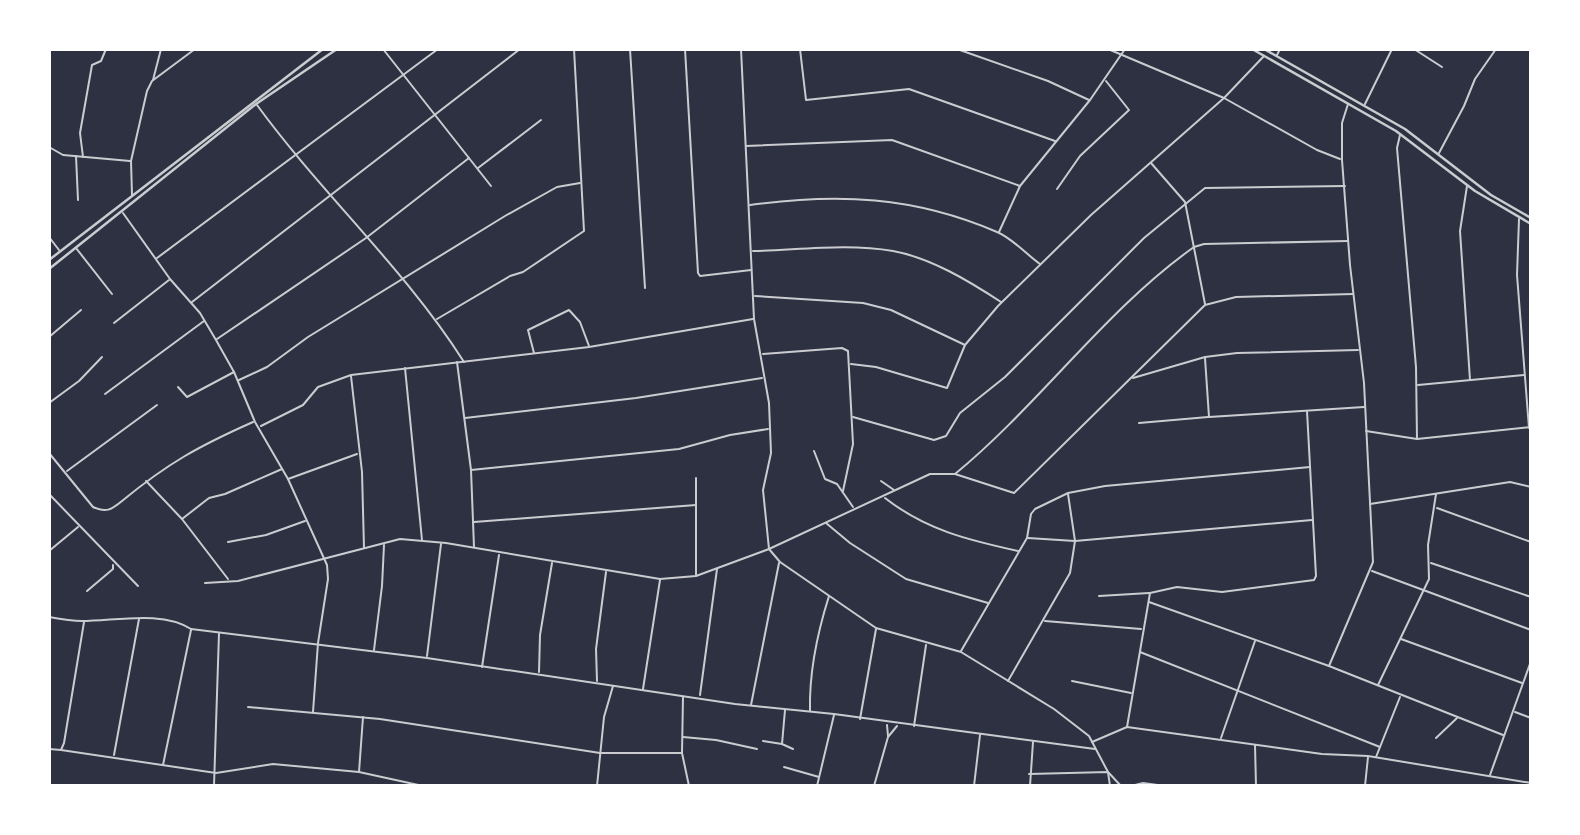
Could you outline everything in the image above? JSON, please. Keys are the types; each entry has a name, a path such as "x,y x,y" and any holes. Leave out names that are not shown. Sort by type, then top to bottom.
{"street":[{"path":"83,156 80,133 92,65 101,61 106,49"},
{"path":"132,197 131,161 142,106 161,49"},
{"path":"152,81 195,49"},
{"path":"49,260 270,87 323,49"},
{"path":"49,269 123,213 256,104 337,49"},
{"path":"383,49 491,186"},
{"path":"156,259 293,154 438,49"},
{"path":"191,302 520,49"},
{"path":"437,319 510,276 523,272 584,231 574,49"},
{"path":"630,49 645,288"},
{"path":"685,49 698,273 700,276 753,269"},
{"path":"741,49 754,319 762,354 770,429 771,453 763,490 769,549 780,562 876,628 961,652 1082,729 1108,772 1121,786"},
{"path":"800,49 805,98 808,101 864,92 909,89 1055,141"},
{"path":"957,49 1048,81 1090,100"},
{"path":"1108,49 1224,98 1317,150 1342,160"},
{"path":"998,232 1020,186 1106,80 1125,49"},
{"path":"1252,49 1401,134 1467,185 1531,224"},
{"path":"1264,49 1364,105 1438,154 1491,195 1531,218"},
{"path":"1277,56 1280,49"},
{"path":"1364,105 1392,49"},
{"path":"1414,49 1442,66"},
{"path":"1438,154 1475,79 1496,49"},
{"path":"850,364 876,367 947,387 965,345 1002,302 1151,162 1224,98 1265,55"},
{"path":"1057,189 1080,156 1129,110 1106,80"},
{"path":"1329,666 1371,570 1365,407 1342,160 1342,123 1349,103"},
{"path":"256,104 293,154 437,319 464,362"},
{"path":"478,169 541,120"},
{"path":"1401,134 1397,152 1417,386 1417,439"},
{"path":"745,146 892,140 1020,186"},
{"path":"49,147 62,155 131,161"},
{"path":"76,156 78,200"},
{"path":"216,340 366,238 469,158"},
{"path":"1151,162 1185,202 1205,305"},
{"path":"238,381 267,367 308,337 524,205 557,187 580,184"},
{"path":"853,417 934,440 946,436 960,413 1005,377 1086,295 1185,202 1214,185 1345,186"},
{"path":"1467,185 1462,199 1460,232 1470,380"},
{"path":"749,206 800,198 881,199 906,203 998,232 1040,264"},
{"path":"123,213 170,279 205,321 234,372 255,422 283,468 324,558 328,579 318,643 313,712"},
{"path":"1365,430 1417,439 1530,427 1517,275 1519,218"},
{"path":"49,237 60,251"},
{"path":"955,474 1030,406 1145,288 1194,247 1204,244 1349,241"},
{"path":"76,248 112,294"},
{"path":"751,251 893,251 969,281 1002,302"},
{"path":"114,323 170,279"},
{"path":"205,583 229,581 400,539 474,548 660,579 696,576 769,549 930,474 955,474 1010,493 1017,492 1205,305 1236,297 1353,294"},
{"path":"754,296 863,303 891,310 965,345"},
{"path":"49,337 81,310"},
{"path":"534,354 528,330 569,310 580,322 589,347"},
{"path":"259,426 303,405 318,387 351,375 589,347 754,319"},
{"path":"105,394 205,321"},
{"path":"762,354 842,348 848,351 853,444 843,491"},
{"path":"1132,378 1205,357 1237,353 1359,350"},
{"path":"49,403 79,381 102,357"},
{"path":"1205,357 1209,417"},
{"path":"457,362 471,470 474,548"},
{"path":"405,367 422,540"},
{"path":"178,387 187,397 234,372"},
{"path":"351,375 364,548"},
{"path":"1417,386 1525,375"},
{"path":"464,418 636,398 764,377"},
{"path":"66,471 156,405"},
{"path":"1139,423 1365,407"},
{"path":"1100,597 1150,593 1177,587 1222,592 1314,580 1318,571 1307,411"},
{"path":"49,453 93,508 102,512 111,510 146,481 195,447 255,422"},
{"path":"471,470 679,449 730,435 770,429"},
{"path":"814,451 824,479 837,484 854,509"},
{"path":"288,479 358,454"},
{"path":"961,652 1027,538 1032,511 1068,493 1169,478 1235,476 1310,467"},
{"path":"182,519 209,498 225,494 283,468"},
{"path":"696,478 696,576"},
{"path":"146,481 182,519 229,581"},
{"path":"881,481 896,491"},
{"path":"1370,504 1510,482 1531,487"},
{"path":"1008,682 1072,568 1075,541 1068,493"},
{"path":"49,494 113,564 138,586"},
{"path":"1378,686 1429,579 1428,545 1436,494"},
{"path":"884,497 914,519 950,536 1019,551"},
{"path":"474,522 696,505"},
{"path":"1435,507 1531,542"},
{"path":"1027,538 1075,541 1313,520"},
{"path":"228,542 266,535 306,521"},
{"path":"825,522 850,543 906,579 989,604"},
{"path":"49,551 78,527"},
{"path":"427,657 441,543"},
{"path":"373,651 382,586 384,544"},
{"path":"482,667 499,554"},
{"path":"539,674 540,635 552,562"},
{"path":"751,706 780,562"},
{"path":"1430,562 1531,597"},
{"path":"87,591 113,569 113,564"},
{"path":"700,697 717,568"},
{"path":"1371,570 1531,630"},
{"path":"597,683 597,636 607,571"},
{"path":"643,689 660,579"},
{"path":"1127,727 1150,593"},
{"path":"810,711 811,674 817,634 829,595"},
{"path":"1148,602 1329,666 1503,735"},
{"path":"49,617 85,621 139,618 183,623 191,629 427,657 751,706 810,711 898,725 1095,749"},
{"path":"114,756 139,618"},
{"path":"61,750 85,621"},
{"path":"1043,621 1142,629"},
{"path":"860,719 876,628"},
{"path":"163,765 191,629"},
{"path":"214,786 219,632"},
{"path":"1399,638 1522,683"},
{"path":"1220,739 1255,640"},
{"path":"914,726 927,644"},
{"path":"1138,651 1380,747"},
{"path":"1490,776 1531,661"},
{"path":"1072,681 1132,693"},
{"path":"597,786 604,717 613,685"},
{"path":"683,695 682,753 689,786"},
{"path":"1376,757 1400,696"},
{"path":"248,707 363,717 600,753 682,753"},
{"path":"782,744 786,709"},
{"path":"1514,711 1531,718"},
{"path":"817,786 834,714"},
{"path":"359,772 363,717"},
{"path":"1436,738 1458,717"},
{"path":"874,786 888,737 887,723"},
{"path":"888,737 898,725"},
{"path":"1091,742 1127,727 1322,754 1376,757 1531,783"},
{"path":"974,786 981,734"},
{"path":"682,737 716,740 757,749"},
{"path":"763,741 793,749"},
{"path":"1030,786 1033,742"},
{"path":"1256,744 1256,786"},
{"path":"49,749 114,756 216,773 273,764 359,772 422,786"},
{"path":"1365,786 1368,756"},
{"path":"784,768 819,777"},
{"path":"1029,774 1108,772"},
{"path":"1108,772 1110,786"},
{"path":"1131,786 1143,783 1165,786"}]}
